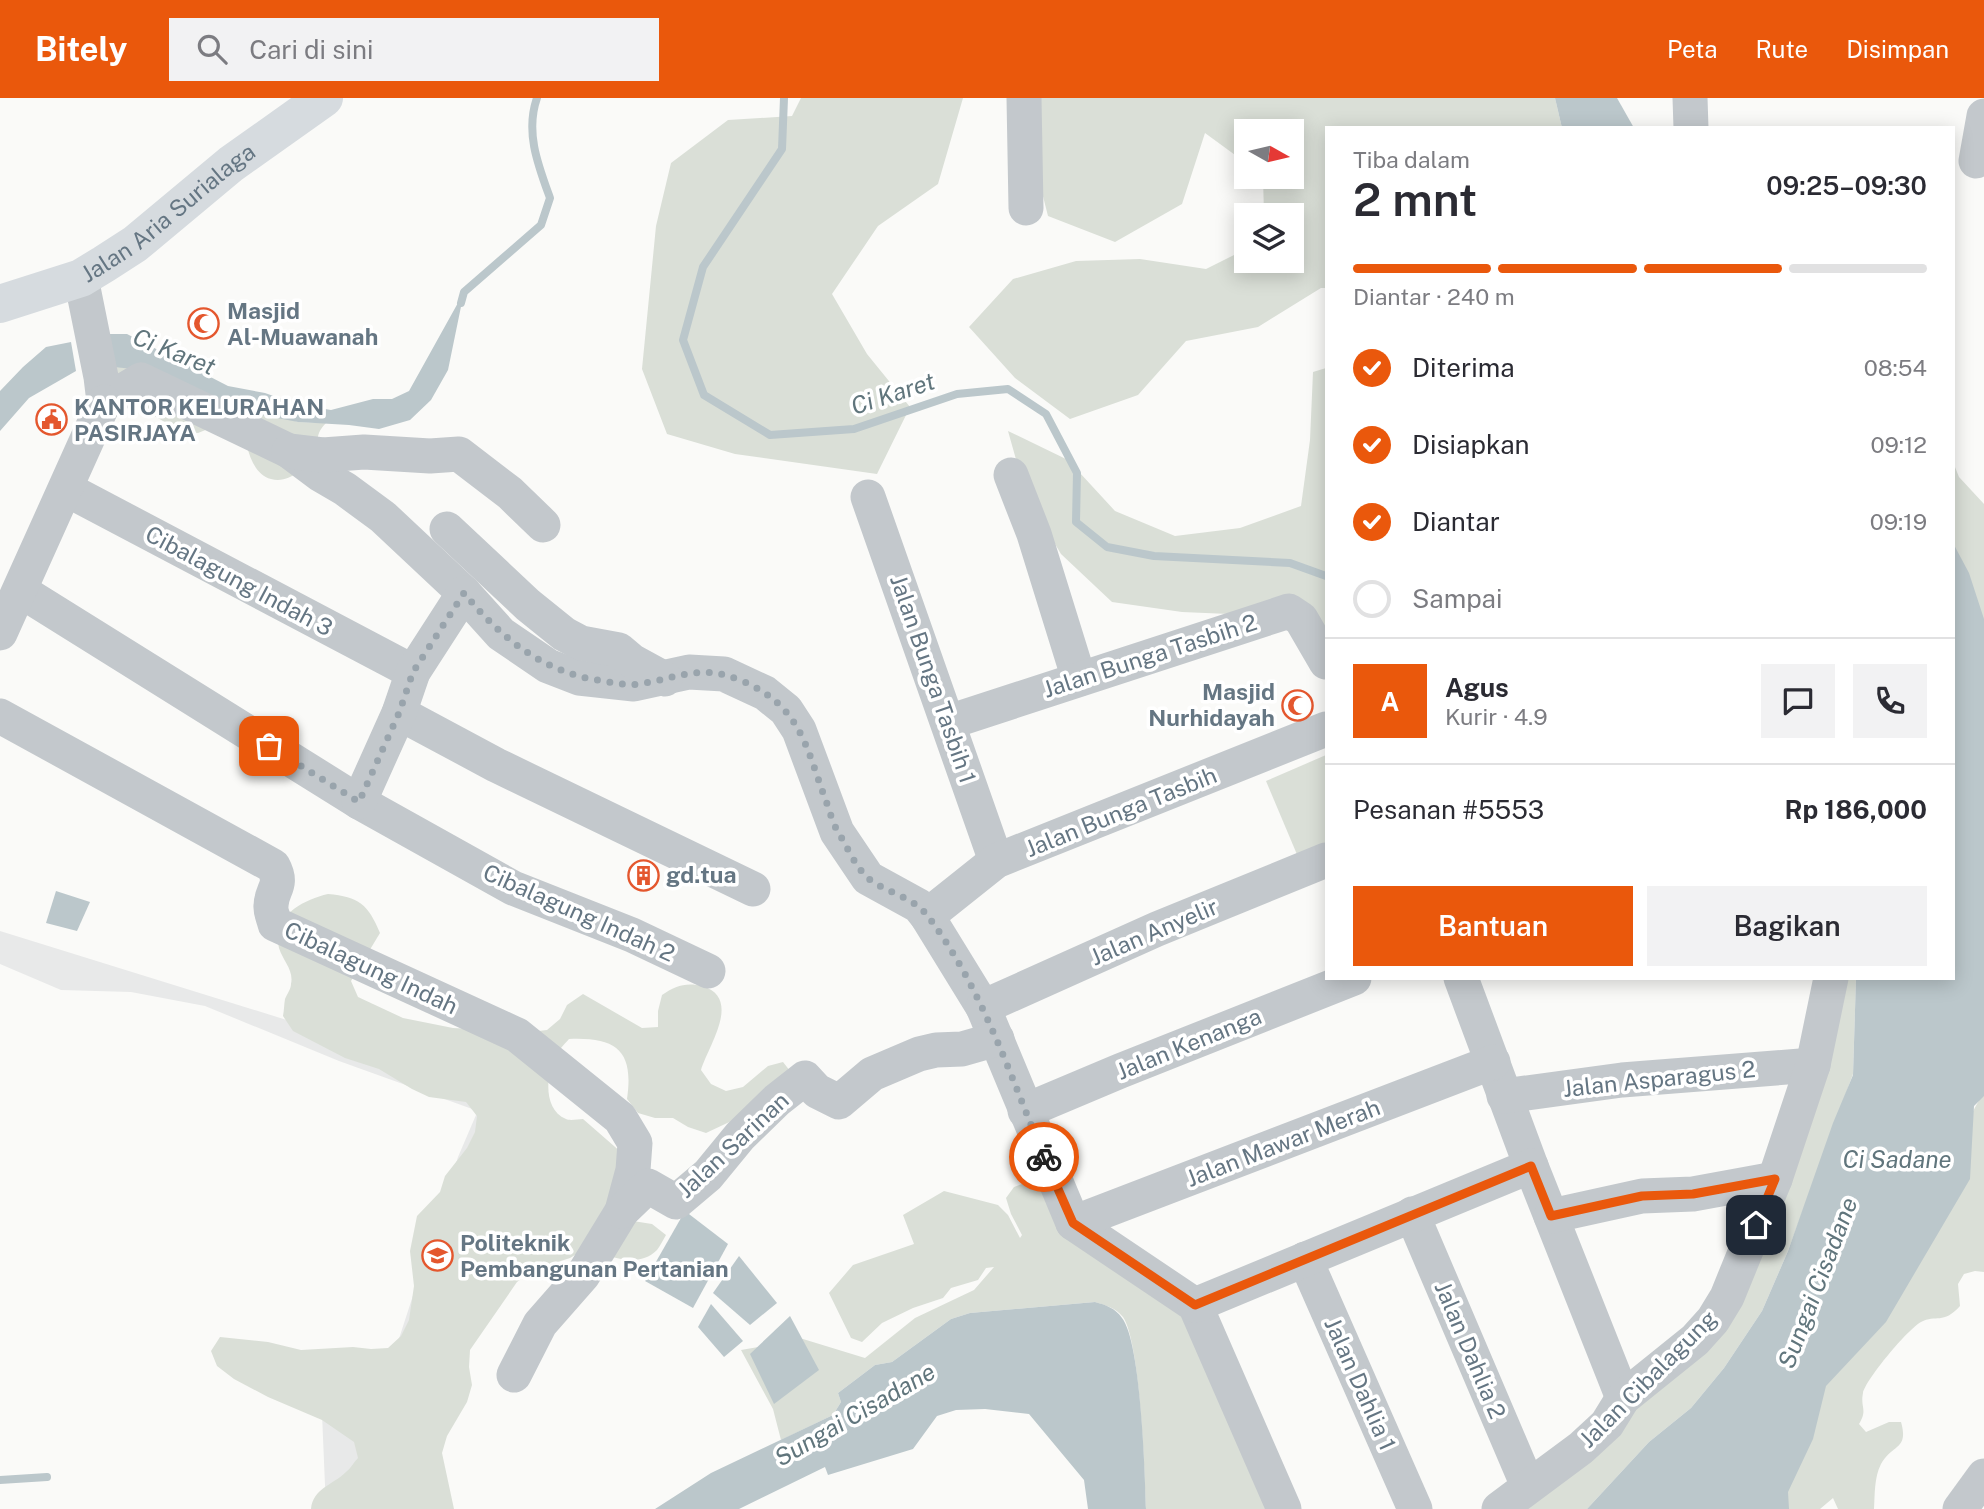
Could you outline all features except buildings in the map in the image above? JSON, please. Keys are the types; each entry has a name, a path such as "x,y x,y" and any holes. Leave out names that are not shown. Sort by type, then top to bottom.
{"main road":[{"name":"Jalan Aria Surialaga","path":"0,304 80,278 135,244 230,164 324,98"}],"street":[{"path":"1024,98 1026,208"},
{"path":"1690,98 1691,126"},
{"path":"1971,161 1984,116"},
{"path":"0,633 66,489 102,390 80,278"},
{"path":"102,390 141,380 289,451 383,517 464,593 501,634 548,666 579,678 634,684 689,672 724,674 765,693 786,710 799,730 837,832 868,878 919,906 928,916 983,1007 1073,1223 1195,1305 1284,1509"},
{"path":"289,451 323,455 364,452 430,457 460,454 510,493 543,525"},
{"path":"1011,475 1034,534 1079,679"},
{"name":"Cibalagung Indah 3","path":"66,489 413,672"},
{"name":"Jalan Bunga Tasbih 1","path":"868,497 996,861"},
{"path":"447,529 528,605 564,634 581,643 619,650 632,661 665,679"},
{"name":"Cibalagung Indah 2","path":"20,591 359,802 513,888 632,934 708,971"},
{"path":"359,802 399,713 413,672 464,593"},
{"name":"Jalan Bunga Tasbih 2","path":"949,722 1289,611 1301,619 1325,660"},
{"path":"399,713 496,765 753,889"},
{"name":"Cibalagung Indah","path":"0,716 273,866 278,876 278,886 271,906 275,924 517,1035 620,1118 635,1143 633,1170 612,1226"},
{"name":"Jalan Bunga Tasbih","path":"928,916 996,861 1325,729"},
{"name":"Jalan Anyelir","path":"983,1007 1157,929 1325,860"},
{"name":"Jalan Kenanga","path":"1025,1111 1349,980"},
{"path":"1462,980 1531,1166 1623,1398"},
{"name":"Jalan Cibalagung","path":"1499,1509 1581,1448 1607,1424 1623,1398 1695,1340 1713,1320 1727,1297 1775,1179 1813,1065 1831,980"},
{"name":"Jalan Sarinan","path":"612,1226 648,1186 676,1202 708,1175 740,1136 768,1109 805,1078 817,1091 839,1102 872,1074 919,1054 962,1049 997,1039"},
{"name":"Jalan Mawar Merah","path":"1073,1223 1493,1062"},
{"name":"Jalan Asparagus 2","path":"1504,1096 1622,1080 1813,1065"},
{"path":"1195,1305 1531,1166"},
{"path":"1551,1216 1642,1196 1693,1194 1775,1179"},
{"name":"Jalan Dahlia 2","path":"1412,1214 1528,1486"},
{"path":"514,1375 540,1324 583,1275 612,1226"},
{"name":"Jalan Dahlia 1","path":"1305,1259 1415,1509"},
{"path":"1960,1509 1984,1476"}],"shaded area":[{"path":"801,98 963,98 938,184 878,226 832,294 867,354 910,407 877,474 735,454 667,434 642,369 656,226 671,163 728,120 792,116"},
{"path":"1033,98 1555,98 1562,126 1325,126 1325,288 1258,327 1186,341 1138,395 1070,419 1015,378 969,327 1013,279 1076,261 1140,259 1206,269 1234,255 1234,273 1304,273 1304,203 1264,203 1263,189 1304,189 1304,119 1234,119 1234,154 1205,133 1182,204 1115,242 1048,216 1031,149"},
{"path":"114,366 151,371 298,422 326,423 320,431 314,453 302,469 284,479 271,479 258,471 247,446 208,429 198,433 190,432 133,404"},
{"path":"1325,368 1325,627 1321,624 1252,615 1182,612 1112,602 1061,554 1026,495 1008,431 1068,460 1115,511 1175,536 1240,528 1301,506 1310,440 1313,372"},
{"path":"1955,467 1959,477 1984,504 1984,635 1955,585"},
{"path":"1325,755 1325,853 1301,864 1266,781"},
{"path":"328,894 348,897 361,904 371,915 380,933 351,981 358,997 403,1018 453,1028 530,1032 547,1030 560,1019 567,1005 583,994 642,1028 658,1027 662,995 671,989 691,984 714,992 720,1001 720,1024 701,1070 711,1084 726,1091 743,1087 768,1066 783,1062 794,1076 757,1109 706,1133 673,1118 655,1118 638,1113 627,1099 628,1069 624,1058 619,1050 610,1044 569,1039 559,1050 548,1082 553,1108 566,1119 583,1119 622,1153 620,1219 652,1224 666,1235 657,1250 641,1259 614,1257 588,1247 570,1258 533,1270 517,1282 470,1350 472,1385 467,1402 447,1436 442,1453 454,1509 311,1509 315,1496 346,1472 358,1458 354,1442 322,1420 234,1379 217,1366 211,1351 220,1337 268,1342 301,1350 388,1348 401,1336 409,1320 414,1286 410,1251 417,1216 440,1192 445,1176 467,1148 475,1132 477,1116 466,1102 429,1097 379,1069 345,1058 293,1031 283,1016 292,979 279,948 280,927 284,919 299,906"},
{"name":"Politeknik Pembangunan Pertanian","path":"0,931 509,1089 367,1509 326,1509 322,1414 394,1354 458,1157 476,1115 475,1110 339,1061 205,1006 131,992 61,990 0,964"},
{"path":"1828,980 1856,980 1853,1074 1788,1251 1762,1311 1724,1368 1691,1408 1649,1442 1587,1509 1496,1509 1727,1297"},
{"path":"1984,1091 1984,1272 1964,1274 1958,1284 1960,1306 1949,1315 1926,1320 1915,1326 1888,1355 1866,1386 1862,1398 1863,1415 1859,1424 1866,1432 1889,1422 1901,1422 1903,1431 1901,1442 1885,1458 1879,1469 1874,1509 1838,1509 1833,1498 1820,1509 1780,1509 1786,1442 1971,1139 1971,1115"},
{"path":"1022,1156 1073,1223 1195,1305 1284,1509 1146,1509 1140,1409 1129,1331 1120,1314 1095,1302 970,1313 951,1319 892,1362 875,1365 838,1393 841,1402 833,1415 781,1440 773,1409 741,1350 803,1339 865,1358 915,1318 974,1290 994,1267 986,1268 978,1280 951,1288 943,1298 913,1308 882,1323 862,1342 851,1338 829,1293 853,1265 914,1244 903,1215 944,1191 998,1205 1008,1215 1020,1238 1022,1235 1006,1198 1014,1187 1022,1184"}],"water":[{"path":"1555,98 1617,98 1633,126 1562,126"},
{"path":"464,292 448,370 431,400 410,420 379,429 298,422 231,409 151,371 105,366 109,334 127,334 228,386 265,393 296,404 331,410 373,399 392,399 409,391"},
{"path":"71,342 76,371 29,398 0,431 0,391 46,347"},
{"name":"Ci Sadane","path":"1955,547 1969,573 1984,619 1984,1096 1974,1106 1970,1179 1886,1322 1826,1386 1813,1439 1788,1492 1789,1509 1587,1509 1649,1442 1691,1408 1724,1368 1762,1311 1788,1251 1833,1123 1853,1075 1856,980 1955,980"},
{"path":"56,891 90,902 77,931 46,923"},
{"path":"685,1211 728,1244 693,1308 645,1281"},
{"path":"739,1256 777,1303 750,1325 713,1293"},
{"name":"Sungai Cisadane","path":"1095,1302 1107,1306 1122,1318 1134,1353 1141,1409 1146,1509 1088,1509 1084,1480 1029,1414 985,1409 956,1410 937,1416 913,1449 828,1475 825,1467 739,1509 655,1509 711,1473 833,1415 841,1402 838,1393 875,1365 892,1362 951,1319 970,1313"},
{"path":"711,1304 743,1341 724,1357 698,1327"},
{"path":"790,1316 819,1370 774,1404 750,1354"}],"waterway":[{"name":"Ci Karet","path":"461,303 464,292 541,225 550,198 534,148 532,123 537,98"},
{"name":"Ci Karet","path":"784,98 782,149 703,267 683,340 704,395 770,435 854,429 957,394 1008,389 1046,414 1077,473 1076,522 1107,547 1154,556 1290,563 1325,576"},
{"path":"0,1480 47,1477"}],"way so far":[{"path":"269,746 359,802 399,713 413,672 464,593 501,634 548,666 579,678 634,684 689,672 724,674 765,693 786,710 799,730 837,832 868,878 919,906 954,957 983,1007 1044,1157"}],"place":[{"name":"Masjid Al-Muawanah","path":"204,324"},
{"name":"KANTOR KELURAHAN PASIRJAYA","path":"51,420"},
{"name":"Masjid Nurhidayah","path":"1298,705"},
{"name":"gd.tua","path":"643,875"},
{"name":"Politeknik Pembangunan Pertanian","path":"437,1256"}],"route":[{"path":"1044,1157 1073,1223 1195,1305 1531,1166 1551,1216 1642,1196 1693,1194 1775,1179 1756,1225"}]}
